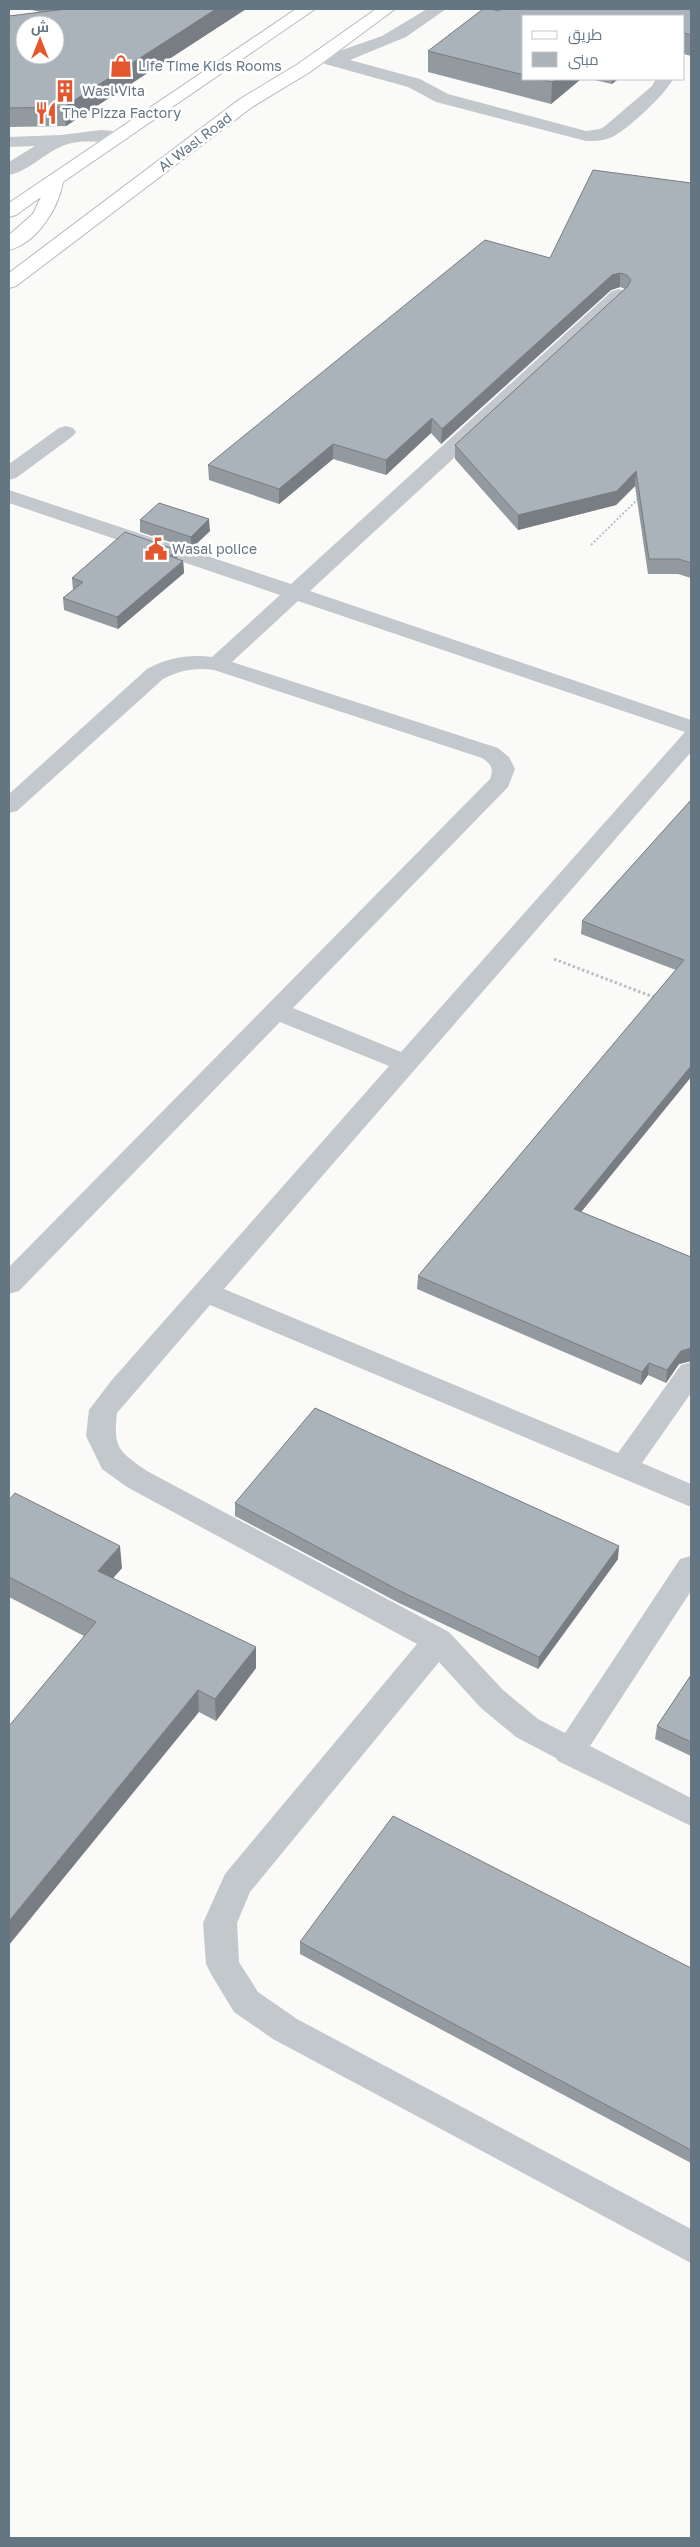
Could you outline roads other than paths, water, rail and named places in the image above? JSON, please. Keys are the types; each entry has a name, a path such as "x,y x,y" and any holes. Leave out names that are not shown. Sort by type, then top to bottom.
{"main road":[{"path":"9,211 307,9"},
{"name":"Al Wasl Road","path":"9,282 246,103 304,68 387,9"},
{"path":"9,244 44,213 52,198 55,179"}],"lane":[{"path":"304,68 390,40 410,29 438,9"},
{"path":"332,60 414,83 442,98 586,136 604,134 611,130 660,88 664,80"},
{"path":"9,142 58,139 83,135 121,136"},
{"path":"9,170 58,139"},
{"path":"217,664 293,592 618,295"},
{"path":"9,474 66,432"},
{"path":"9,496 691,727"},
{"path":"9,806 155,674 164,668 190,662 217,664 490,752 500,758 505,766 500,782 9,1284"},
{"path":"691,738 103,1410 100,1436 112,1461 137,1479 438,1641 492,1699 527,1728 569,1752 691,1813"},
{"path":"277,1011 407,1064"},
{"path":"205,1292 691,1496"},
{"path":"624,1468 691,1372"},
{"path":"569,1752 691,1567"},
{"path":"438,1641 237,1884 220,1923 223,1964 246,2002 285,2029 691,2247"}],"place":[{"name":"Life Time Kids Rooms","path":"121,66"},
{"name":"Wasl Vita","path":"65,91"},
{"name":"The Pizza Factory","path":"46,113"},
{"name":"Wasal police","path":"156,549"}]}
